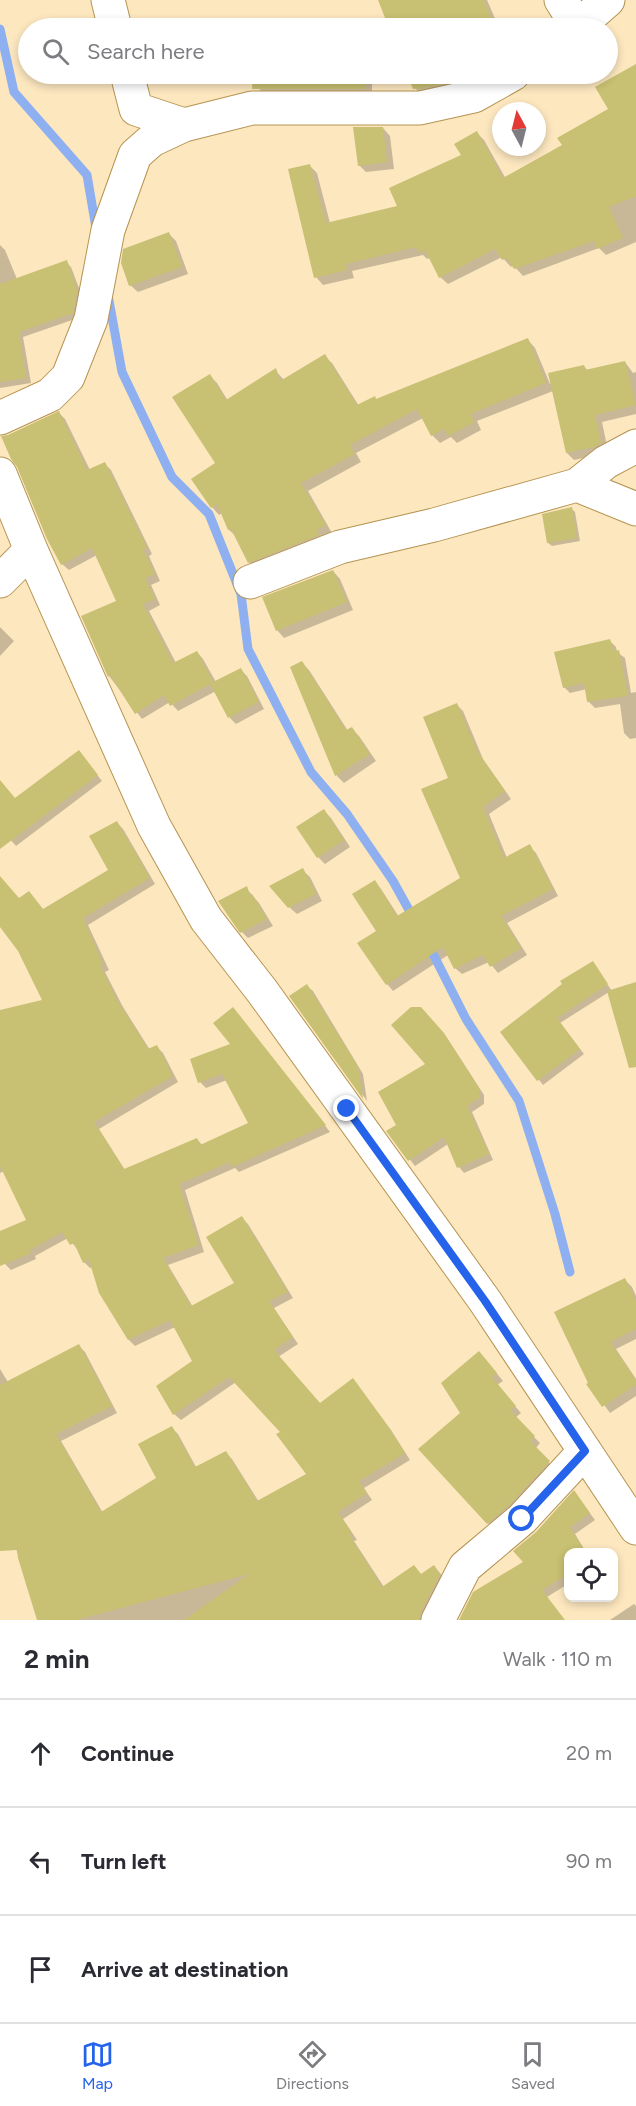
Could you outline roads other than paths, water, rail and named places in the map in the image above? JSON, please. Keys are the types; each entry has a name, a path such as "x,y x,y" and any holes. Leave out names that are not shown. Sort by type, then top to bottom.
{"street":[{"path":"108,0 112,18"},
{"path":"572,18 608,0"},
{"path":"130,84 136,109 184,125"},
{"path":"0,418 50,394 68,377 91,319 108,230 135,155 152,140 184,125 252,108 420,108 474,96 495,84"},
{"path":"250,582 340,548 434,525 577,485 606,462 636,446"},
{"path":"0,474 31,550 154,826 206,919 262,991 485,1301 636,1528"},
{"path":"577,485 636,509"},
{"path":"0,581 31,550"},
{"path":"438,1620 465,1567 522,1519 585,1451"}],"waterway":[{"path":"0,29 14,92 87,175 96,228"},
{"path":"108,295 122,372 172,477 209,514 241,594 248,649 311,772 347,814 393,881 414,919"},
{"path":"428,944 466,1019 519,1101 555,1214 570,1272"}]}
